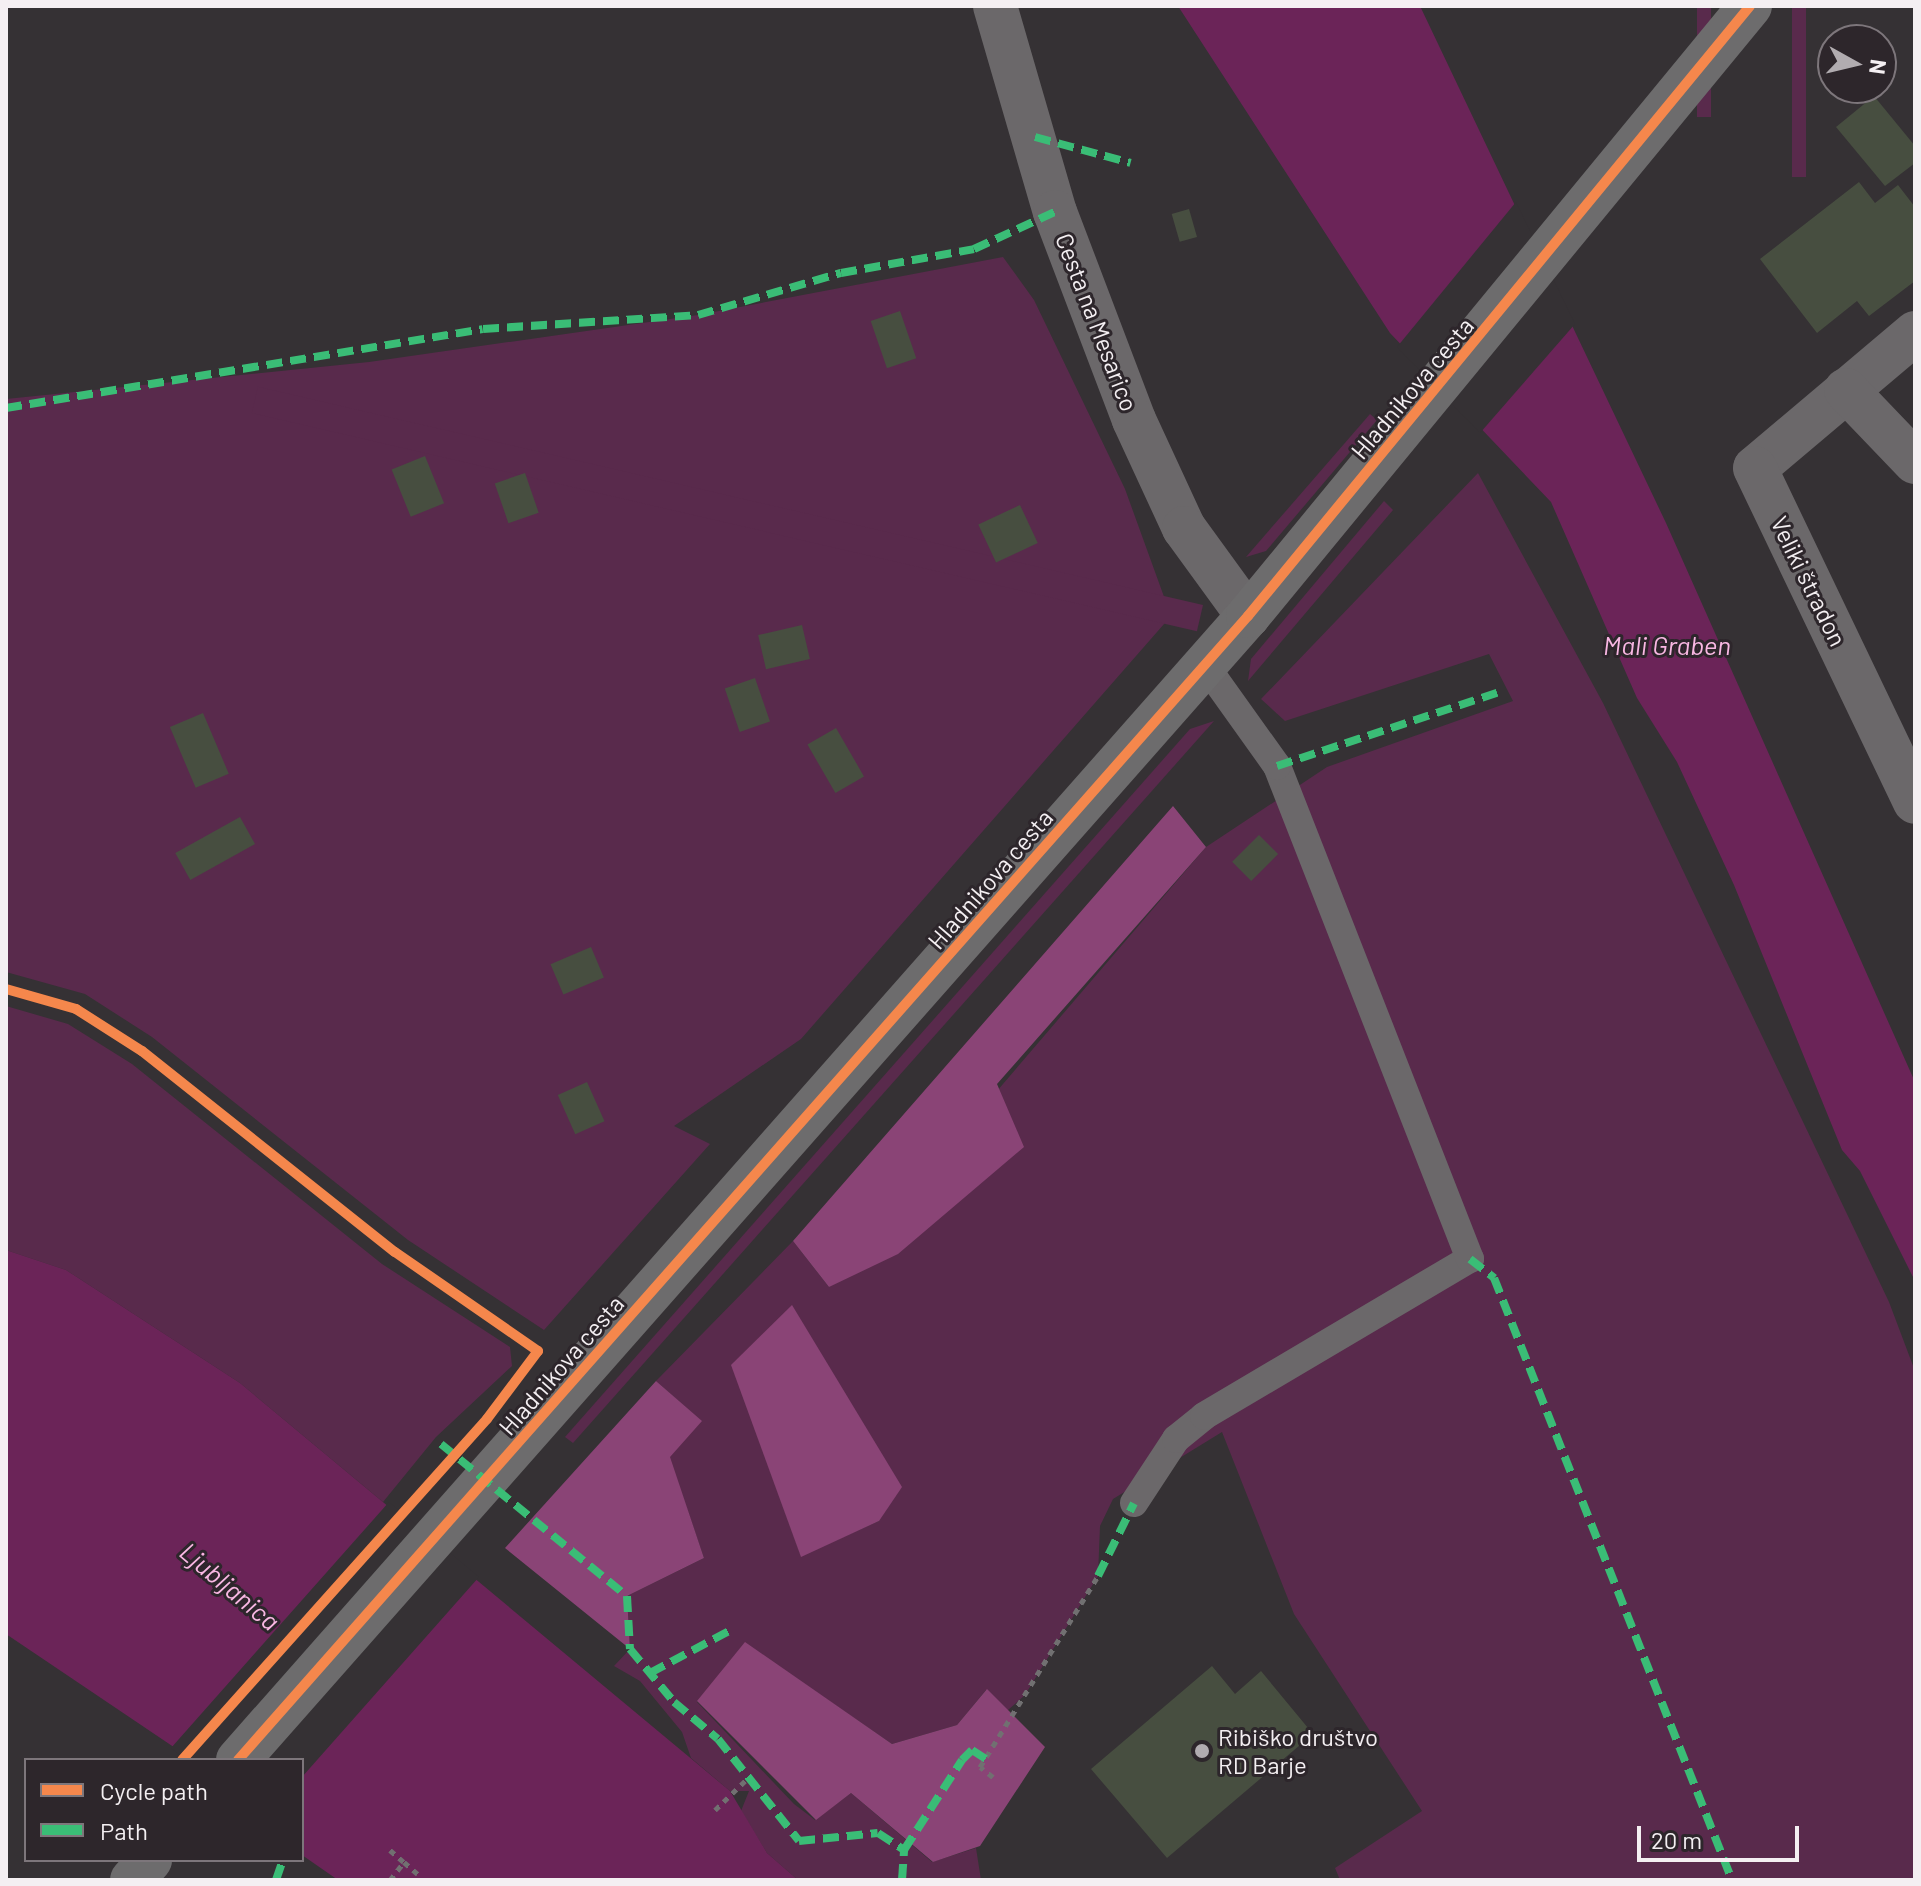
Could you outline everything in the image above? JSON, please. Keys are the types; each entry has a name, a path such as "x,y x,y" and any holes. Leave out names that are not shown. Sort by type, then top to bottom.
{"main road":[{"name":"Hladnikova cesta","path":"240,1758 1248,616 1558,247 1750,6"}],"street":[{"name":"Cesta na Mesarico","path":"995,6 1055,212 1134,420 1184,528 1248,616"},
{"name":"Veliki štradon","path":"1915,333 1755,468 1915,802"},
{"path":"1846,390 1915,462"}],"lane":[{"path":"1134,1503 1176,1439 1204,1416 1470,1259 1277,766 1205,665"}],"path":[{"path":"6,989 76,1009 142,1051 395,1252 538,1351"},
{"path":"993,1777 980,1767 1098,1576"},
{"path":"715,1810 749,1777"},
{"path":"390,1850 418,1874"},
{"path":"390,1880 404,1862"}],"shaded area":[{"path":"1697,6 1711,6 1711,117 1697,117"},
{"path":"1792,6 1806,6 1806,177 1792,177"},
{"path":"1003,257 1034,300 1125,489 1171,616 801,1039 674,1126 710,1144 544,1330 408,1240 152,1037 85,994 6,972 6,399 369,362 698,315"},
{"path":"258,387 1203,605 1197,631 252,413"},
{"path":"1370,414 1377,420 1266,551 1246,557"},
{"path":"1478,473 1603,703 1889,1302 1915,1371 1915,1880 1340,1880 1335,1868 1422,1811 1294,1614 1222,1432 1113,1499 1100,1526 1098,1576 1025,1695 1000,1717 986,1690 957,1725 892,1744 745,1643 697,1702 794,1804 815,1820 851,1793 932,1862 976,1848 981,1880 798,1880 767,1853 741,1811 749,1791 730,1791 691,1758 682,1732 640,1681 614,1666 630,1649 627,1596 704,1558 669,1457 701,1421 656,1381 793,1241 829,1287 1206,847 1327,767 1513,701 1489,654 1285,721 1261,699","holes":["732,1365 879,1521 801,1556"]},
{"path":"1384,501 1393,510 1248,681 1251,659"},
{"path":"1214,721 573,1443 565,1437 1190,729"},
{"path":"1173,806 1206,847 997,1084 1024,1147 898,1254 829,1287 793,1241"},
{"path":"6,1006 68,1024 132,1064 382,1264 510,1347 512,1366 436,1437 383,1502 240,1383 66,1270 6,1250"},
{"path":"792,1305 902,1487 879,1521 801,1557 731,1365"},
{"path":"656,1381 702,1421 670,1457 704,1558 627,1596 630,1649 505,1548"},
{"path":"745,1642 892,1744 957,1725 987,1689 1045,1747 980,1846 933,1862 851,1793 816,1820 697,1701"}],"water":[{"name":"Mali Graben","path":"1178,6 1420,6 1666,523 1915,1082 1915,1281 1860,1171 1842,1150 1734,885 1677,762 1637,698 1551,502 1390,333"},
{"name":"Ljubljanica","path":"6,1250 66,1270 240,1383 730,1791 767,1853 798,1880 338,1880 304,1856 304,1758 190,1758 6,1634"}],"pier":[{"path":"1516,202 1575,324 1480,433 1397,347"},
{"path":"389,1502 479,1577 304,1775 304,1758 184,1758 171,1748"}],"building":[{"path":"1864,104 1881,104 1915,146 1915,163 1885,186 1836,127"},
{"path":"1859,182 1875,203 1898,185 1915,207 1915,281 1869,316 1857,301 1817,333 1760,259"},
{"path":"1189,209 1197,237 1180,242 1172,214"},
{"path":"900,311 916,358 887,368 871,321"},
{"path":"425,456 444,503 411,517 392,469"},
{"path":"525,473 539,513 508,523 495,483"},
{"path":"1020,505 1038,543 996,563 978,524"},
{"path":"802,625 810,659 766,669 758,635"},
{"path":"755,678 770,721 740,732 725,688"},
{"path":"203,713 229,774 196,788 170,727"},
{"path":"836,728 864,776 835,793 807,744"},
{"path":"240,817 255,844 190,880 175,853"},
{"path":"1259,835 1278,854 1251,881 1232,862"},
{"path":"591,947 604,977 563,995 550,964"},
{"path":"587,1082 604,1121 575,1134 558,1095"},
{"name":"Ribiško društvo RD Barje","path":"1212,1666 1235,1694 1261,1671 1313,1734 1167,1858 1091,1769"}],"marked path":[{"path":"1035,137 1131,163"},
{"path":"6,408 483,329 698,315 841,273 974,249 1055,212"},
{"path":"1277,766 1497,693"},
{"path":"1470,1259 1494,1278 1732,1880"},
{"path":"441,1444 627,1596 630,1649 674,1702 718,1739 799,1841 878,1833 904,1850"},
{"path":"1098,1576 1134,1503"},
{"path":"650,1673 729,1631"},
{"path":"902,1880 904,1850 962,1760 972,1750 986,1759"},
{"path":"276,1880 282,1862"}],"cycle path":[{"path":"240,1758 1248,616 1750,6"},
{"path":"6,989 76,1009 142,1051 395,1252 538,1351 487,1419 184,1758"}],"place":[{"name":"Ribiško društvo RD Barje","path":"1202,1751"}]}
